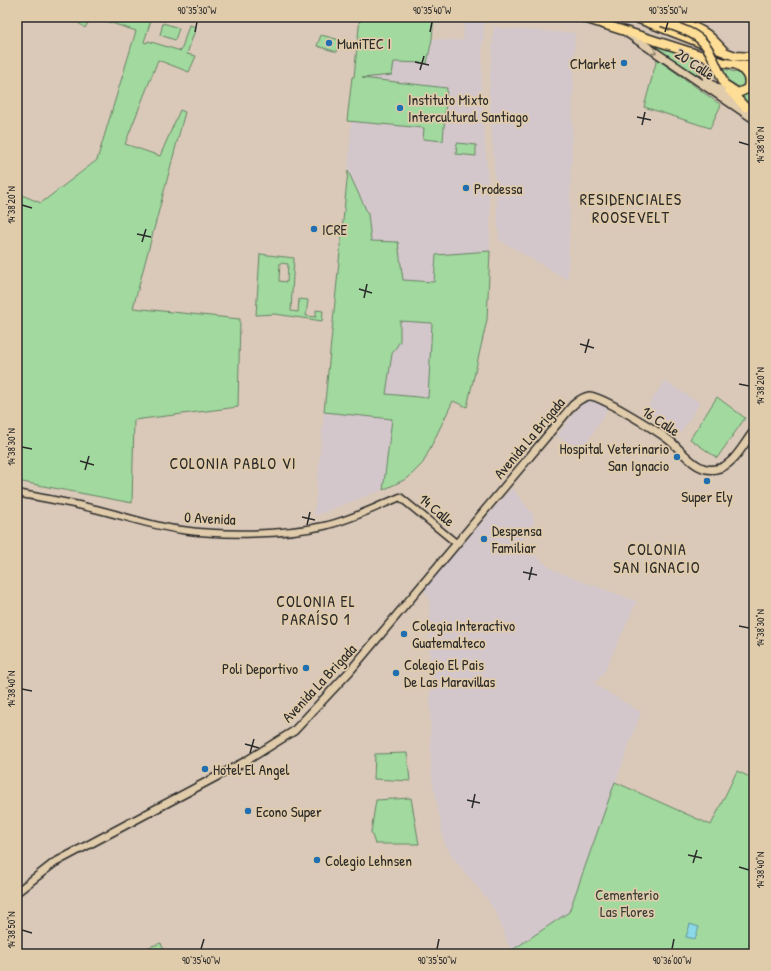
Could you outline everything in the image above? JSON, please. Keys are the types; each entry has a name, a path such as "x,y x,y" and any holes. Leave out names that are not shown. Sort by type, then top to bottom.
{"highway":[{"path":"582,17 725,63 754,67"},
{"path":"634,17 727,53 736,56 754,57"},
{"path":"646,17 689,31 699,38 709,49 723,83 745,107"},
{"path":"652,17 668,19 701,30 727,53"},
{"path":"723,83 738,93 747,89 749,82 748,76 738,66"}],"main road":[{"name":"20 Calle","path":"622,30 754,119"},
{"name":"20 Calle","path":"725,63 708,65 705,70 706,77 711,84 754,113"},
{"name":"16 Calle","path":"590,396 605,401 667,439 698,466 717,469 725,466 731,461 754,431"},
{"name":"Avenida La Brigada","path":"17,892 54,863 246,761 294,731 350,671 573,405 581,399 590,396"}],"street":[{"name":"0 Avenida","path":"17,493 92,508 128,519 182,530 210,533 267,533 324,526 354,517 400,497"},
{"name":"14 Calle","path":"400,497 456,543"}],"shaded area":[{"path":"465,17 484,17 481,91 490,207 490,251 436,255 434,282 403,280 398,242 371,241 368,214 348,171 354,79 394,62 427,63 432,39 463,40"},
{"path":"494,26 506,29 575,33 568,280 499,240 489,91"},
{"path":"400,321 432,323 428,398 386,394 392,354 400,340"},
{"path":"664,381 700,403 680,434 644,412"},
{"path":"594,398 609,407 582,451 557,436 583,400"},
{"path":"324,412 392,419 383,490 314,516"},
{"path":"512,488 533,514 534,523 519,543 552,569 575,579 637,601 604,672 594,684 641,712 569,912 511,951 496,912 453,858 444,842 431,772 429,598 423,588"}],"green space":[{"path":"71,17 91,17 85,28"},
{"path":"93,17 152,17 144,42 147,43 148,41 181,51 189,25 196,27 187,54 196,56 189,72 158,60 125,144 160,156 180,110 185,112 133,308 240,319 238,407 134,420 132,503 17,481 17,193 41,203 97,160 136,31"},
{"path":"360,17 434,17 432,39 427,63 394,62 392,75 362,78 447,88 443,141 423,139 424,128 347,121 352,77 354,77"},
{"path":"163,23 179,28 175,40 160,35"},
{"name":"MuniTEC I","path":"321,35 340,40 337,52 317,46"},
{"path":"646,42 691,55 700,77"},
{"path":"657,59 721,105 710,128 644,107"},
{"path":"721,68 742,74 754,94 754,109 727,81"},
{"name":"Instituto Mixto Intercultural Santiago","path":"457,143 476,145 476,156 456,154"},
{"path":"348,171 368,214 371,241 398,242 403,280 434,282 436,255 490,251 487,320 467,407 453,401 423,463 408,478 383,490 392,419 324,412","holes":["400,321 432,323 428,398 386,394 392,354 400,341"]},
{"path":"260,254 294,258 291,311 298,312 299,299 308,300 306,316 316,317 316,310 323,311 322,321 275,314 256,315","holes":["280,263 288,264 287,282 279,281"]},
{"path":"717,397 745,418 717,458 690,439"},
{"path":"407,753 410,781 374,779 375,754"},
{"name":"Cementerio Las Flores","path":"737,771 754,779 754,954 511,954 511,951 569,912 615,782 711,825"},
{"path":"411,798 419,844 375,844 371,832 376,800"},
{"path":"161,943 165,954 131,954 131,953"}],"water":[{"path":"690,924 699,927 695,939 686,937"}],"place":[{"name":"MuniTEC I","path":"329,43"},
{"name":"CMarket","path":"624,63"},
{"name":"Instituto Mixto Intercultural Santiago","path":"400,108"},
{"name":"Prodessa","path":"466,188"},
{"name":"ICRE","path":"314,229"},
{"name":"Hospital Veterinario San Ignacio","path":"677,457"},
{"name":"Super Ely","path":"707,481"},
{"name":"Despensa Familiar","path":"484,539"},
{"name":"Colegia Interactivo Guatemalteco","path":"404,634"},
{"name":"Poli Deportivo","path":"306,668"},
{"name":"Colegio El Pais De Las Maravillas","path":"396,673"},
{"name":"Hotel El Angel","path":"205,769"},
{"name":"Econo Super","path":"248,811"},
{"name":"Colegio Lehnsen","path":"317,860"}],"district":[{"name":"RESIDENCIALES ROOSEVELT","path":"631,208"},
{"name":"COLONIA PABLO VI","path":"233,463"},
{"name":"COLONIA SAN IGNACIO","path":"657,558"},
{"name":"COLONIA EL PARAÍSO 1","path":"316,610"}]}
